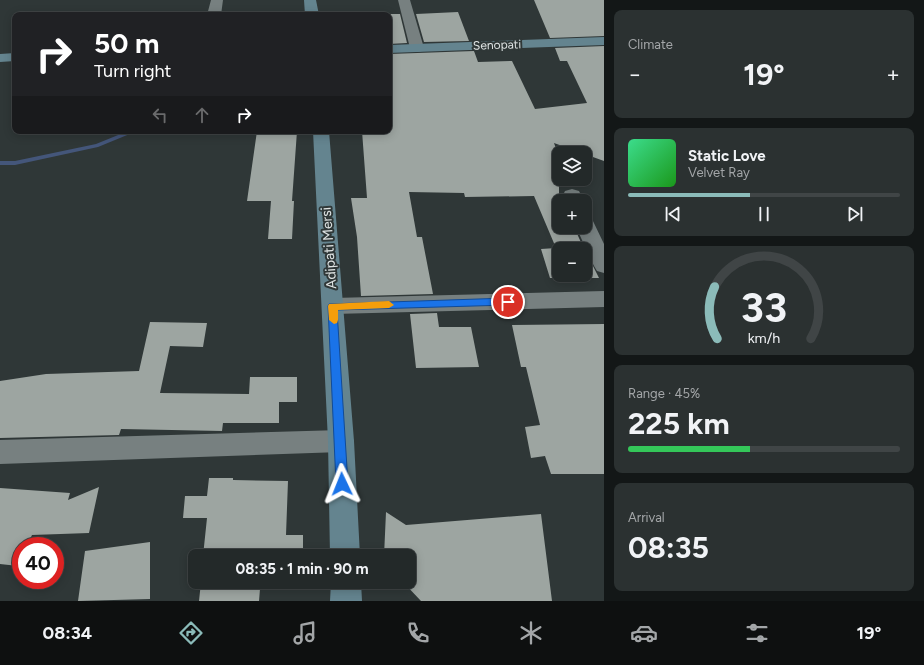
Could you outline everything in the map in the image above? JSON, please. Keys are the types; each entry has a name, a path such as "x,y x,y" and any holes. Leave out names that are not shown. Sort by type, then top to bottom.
{"street":[{"path":"214,12 216,0"},
{"path":"310,0 312,12"},
{"path":"404,0 417,48"},
{"name":"Senopati","path":"392,49 604,41"},
{"path":"0,58 12,57"},
{"name":"Adipati Mersi","path":"321,134 341,441 345,549"},
{"path":"590,234 604,266"},
{"path":"333,306 604,299"},
{"path":"0,452 341,441"},
{"path":"346,589 346,601"}],"building":[{"path":"534,0 604,0 604,36 550,38"},
{"path":"458,12 469,41 424,42 416,14"},
{"path":"392,14 400,14 407,43 392,44"},
{"path":"604,46 604,161 592,157 592,146 562,146 554,143 555,146 552,146 552,186 559,186 559,194 552,194 552,234 577,234 581,242 553,242 534,196 465,197 464,193 409,192 417,237 422,237 433,294 361,296 357,237 351,198 367,198 362,134 392,134 392,54 474,51 478,62 512,61 535,109 587,103 567,61 560,61 555,48"},
{"path":"257,134 297,134 292,201 294,201 292,239 268,239 271,201 247,201"},
{"path":"552,248 552,278 550,278 541,249"},
{"path":"592,264 599,278 592,278"},
{"path":"437,313 439,327 471,327 479,367 416,368 410,314"},
{"path":"150,322 207,323 203,347 170,346 160,393 249,394 250,377 297,377 297,402 279,402 279,423 223,423 222,431 121,429 119,435 0,438 0,381 46,374 139,371"},
{"path":"604,324 604,474 551,474 545,456 531,458 525,427 540,425 526,367 521,367 512,325"},
{"path":"209,478 288,481 286,535 303,535 303,549 204,549 207,518 183,518 185,496 207,496"},
{"path":"99,487 89,533 12,537 12,565 0,564 0,488 70,493 68,500"},
{"path":"386,512 406,525 541,514 552,601 421,601 410,589 416,589 416,549 384,549"},
{"path":"150,542 150,599 78,601 85,551"},
{"path":"200,589 260,589 259,601 199,601"}],"waterway":[{"path":"0,163 15,163 98,145 126,134"}],"slow traffic":[{"path":"334,320 333,306 389,305"}],"route":[{"path":"342,484 333,306 508,302"}]}
